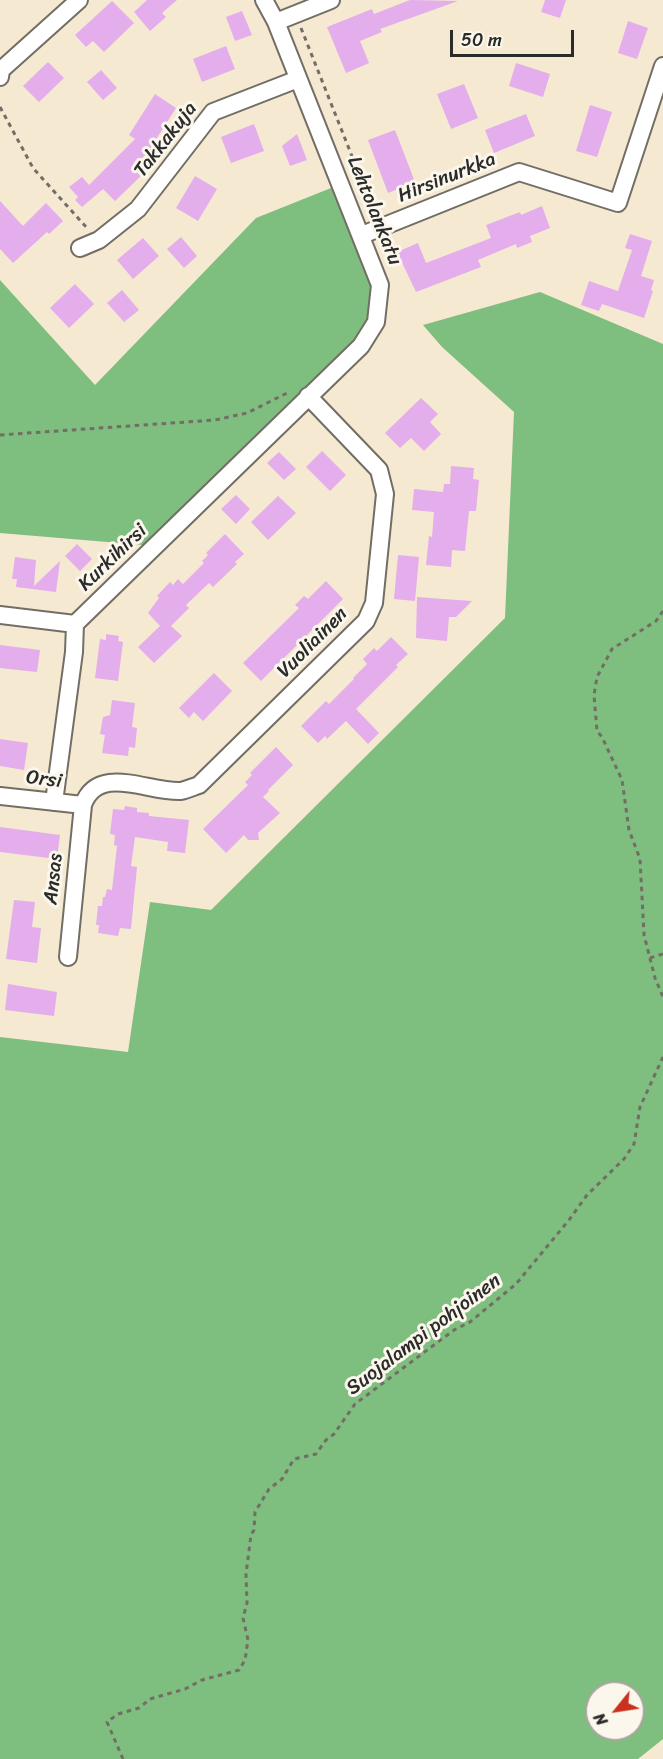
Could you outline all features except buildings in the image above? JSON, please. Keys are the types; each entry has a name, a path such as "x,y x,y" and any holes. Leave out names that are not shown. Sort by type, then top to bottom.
{"street":[{"path":"0,77 1,70 79,0"},
{"name":"Lehtolankatu","path":"264,0 276,22 380,285 376,322 361,346 308,396"},
{"path":"276,22 331,0"},
{"name":"Hirsinurkka","path":"362,235 519,172 618,203 663,66"},
{"name":"Takkakuja","path":"80,249 99,240 138,209 213,112 298,79"},
{"name":"Kurkihirsi","path":"75,624 308,396"},
{"name":"Vuoliainen","path":"83,805 87,795 98,786 112,782 181,791 199,785 366,621 374,603 385,494 380,470 308,396"},
{"path":"0,615 75,624 74,652 54,802"},
{"name":"Orsi","path":"0,796 83,805"},
{"name":"Ansas","path":"68,957 83,805"}],"path":[{"path":"0,107 33,168 99,240"},
{"path":"0,435 215,420 247,413 291,391 308,396"},
{"path":"663,611 656,621 612,649 597,677 594,695 597,730 622,780 629,830 640,859 644,935 654,978 663,997"},
{"path":"650,958 663,954"},
{"name":"Suojalampi pohjoinen","path":"123,1759 107,1722 118,1714 139,1708 150,1699 185,1689 201,1680 239,1670 245,1660 248,1640 243,1618 247,1603 246,1574 251,1535 254,1530 255,1512 268,1489 282,1479 294,1459 316,1454 326,1440 334,1434 355,1404 454,1330 470,1322 516,1284 587,1195 624,1159 634,1144 640,1107 663,1057"}],"green space":[{"path":"341,184 380,285 376,322 155,546 0,533 0,280 95,385 256,218"},
{"path":"540,292 663,344 663,1739 638,1759 0,1759 0,1037 128,1052 150,902 211,910 505,618 514,412 442,347 423,325"}]}
